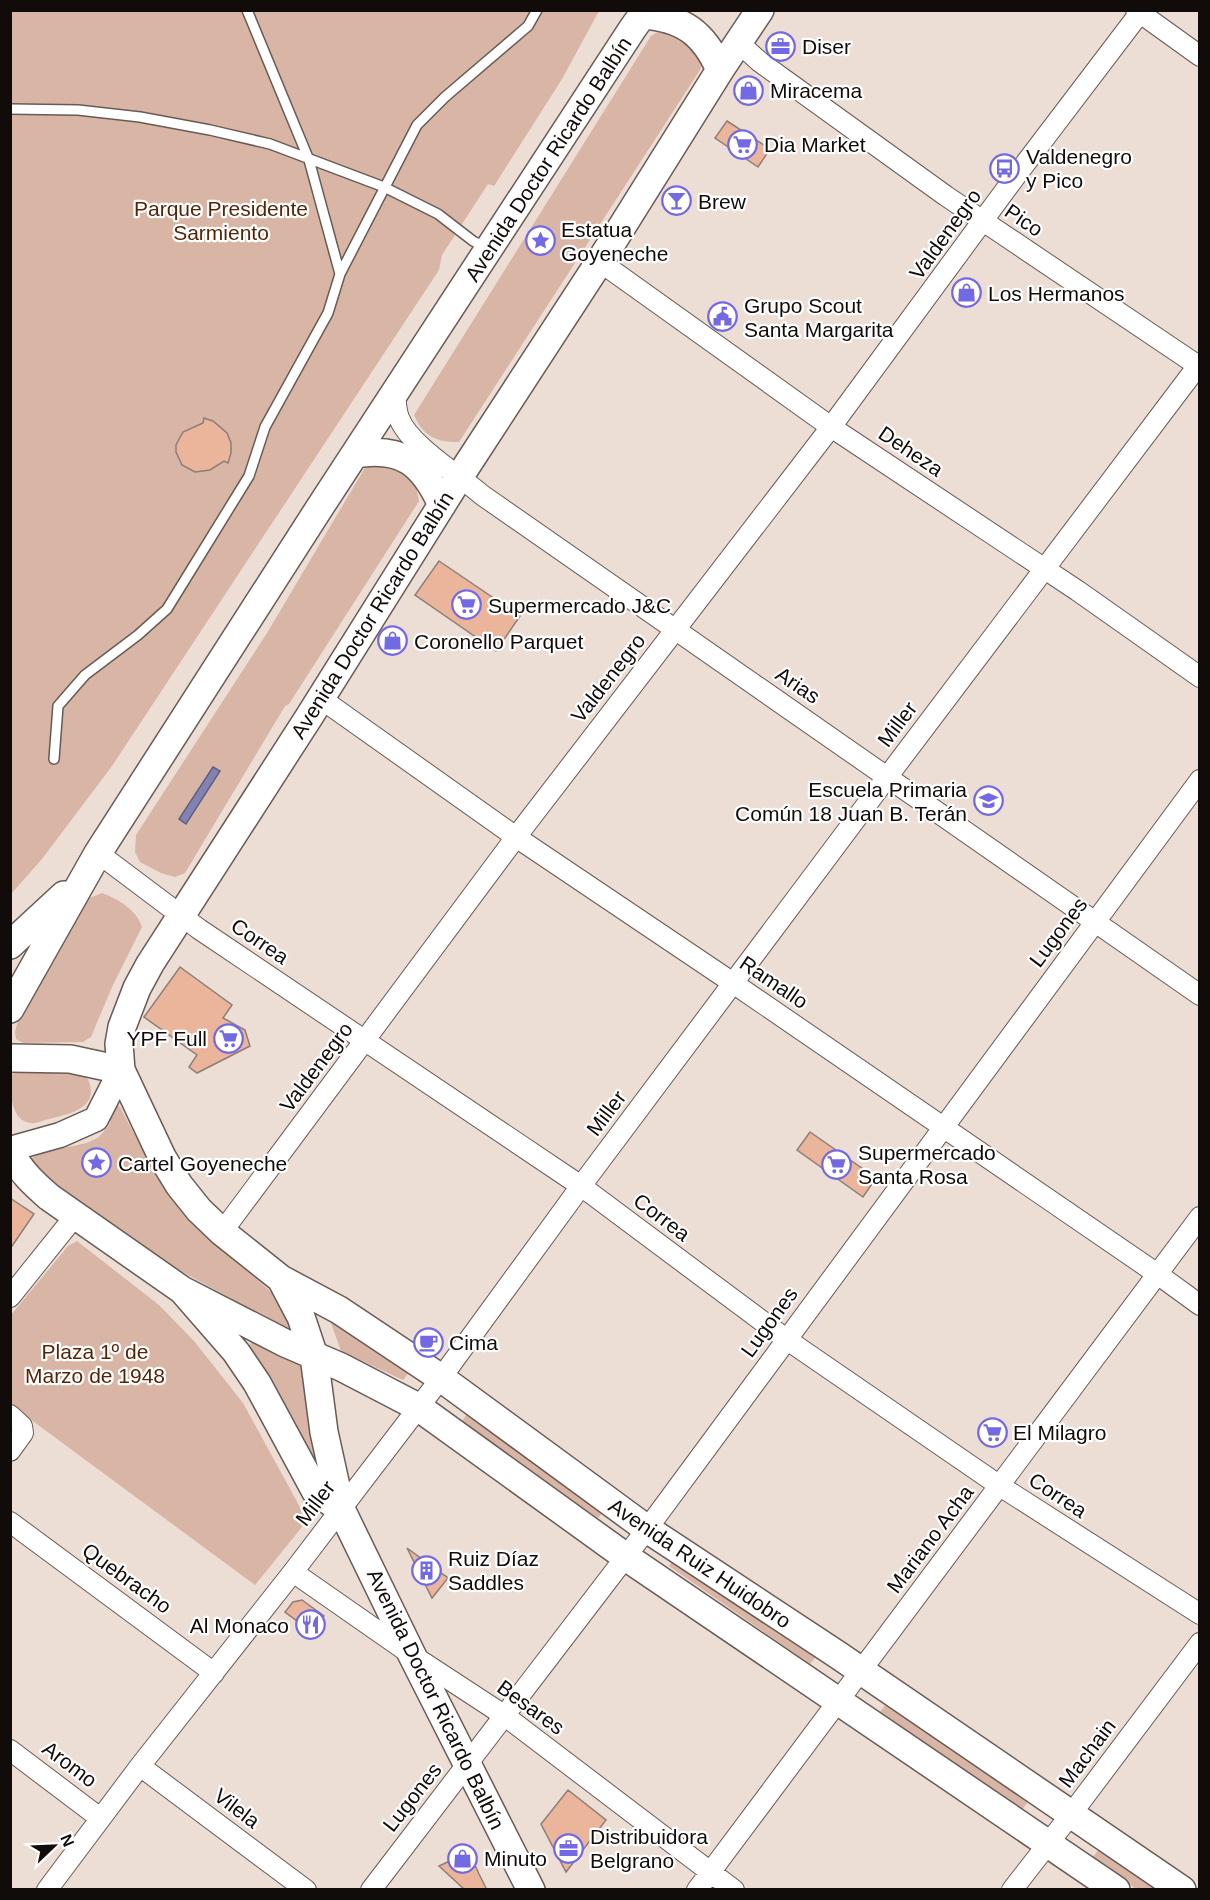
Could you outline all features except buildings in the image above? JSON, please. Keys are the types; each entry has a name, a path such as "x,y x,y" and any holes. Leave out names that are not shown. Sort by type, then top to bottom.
{"main road":[{"path":"696,10 739,43"},
{"name":"Avenida Doctor Ricardo Balbín","path":"222,1232 199,1210 179,1185 162,1157 121,1070 119,1044 126,1014 150,964 179,915 760,10"},
{"path":"645,13 676,21 691,29 704,40 720,70"},
{"name":"Avenida Doctor Ricardo Balbín","path":"10,1009 82,878 355,454 645,13"},
{"path":"355,454 374,451 393,453 410,461 424,473 442,505"},
{"path":"10,945 82,878"},
{"path":"10,1058 70,1059 121,1070"},
{"name":"Avenida Doctor Ricardo Balbín","path":"10,1150 18,1167 30,1180 75,1216 182,1290 236,1352 257,1383 316,1492 341,1509"},
{"name":"Avenida Ruiz Huidobro","path":"222,1232 281,1279 339,1310 441,1378 647,1529 861,1671 1182,1890"},
{"name":"Avenida Doctor Ricardo Balbín","path":"281,1279 301,1317 314,1356 324,1432 341,1509 531,1890"},
{"name":"Avenida Ruiz Huidobro","path":"182,1290 418,1407 626,1557 1116,1890"}],"street":[{"path":"1139,11 1200,56"},
{"name":"Valdenegro","path":"222,1232 516,837 831,427 1139,11"},
{"name":"Pico","path":"739,43 760,62 984,222 1199,366"},
{"name":"Deheza","path":"600,261 831,427 1046,569 1200,677"},
{"name":"Miller","path":"47,1890 140,1766 293,1572 441,1378 581,1186 888,776 1199,366"},
{"name":"Arias","path":"395,394 398,417 407,434 482,495 1200,995"},
{"name":"Ramallo","path":"320,698 516,837 733,983 1200,1305"},
{"name":"Lugones","path":"371,1890 647,1529 1200,780"},
{"name":"Correa","path":"98,853 179,915 581,1186 786,1339 1000,1486 1200,1614"},
{"path":"10,1150 60,1135 96,1119 121,1070"},
{"path":"10,1297 75,1216"},
{"name":"Mariano Acha","path":"697,1890 1200,1217"},
{"path":"10,1415 22,1426 23,1433 10,1451"},
{"name":"Quebracho","path":"10,1522 214,1673"},
{"name":"Besares","path":"293,1572 505,1716 734,1890"},
{"name":"Machain","path":"1012,1890 1200,1643"},
{"name":"Aromo","path":"10,1750 100,1818"},
{"name":"Vilela","path":"140,1766 306,1890"}],"lane":[{"path":"248,10 309,160 340,274"},
{"path":"54,759 58,706 85,675 138,635 167,609 249,476 265,427 328,313 340,274 417,125 445,97 528,26 537,10"},
{"path":"10,109 78,110 140,117 270,144 384,187 438,214 473,242 489,249"}],"green space":[{"name":"Parque Presidente Sarmiento","path":"11,11 599,11 562,79 494,186 488,184 442,255 439,270 112,766 42,859 11,894"},
{"path":"663,29 674,31 704,54 700,70 459,442 432,437 422,428 414,415 651,36"},
{"path":"385,460 415,482 419,501 289,704 285,706 185,873 175,877 161,873 140,862 135,852 136,835 267,633 366,466"},
{"path":"102,893 126,906 136,915 142,927 112,987 91,1037 83,1042 23,1043 16,1039 15,1032 22,1006 87,899"},
{"path":"17,1071 78,1071 87,1078 89,1083 91,1093 89,1100 78,1110 63,1115 35,1123 24,1121 19,1117 13,1105 10,1076"},
{"path":"115,1103 120,1107 152,1168 197,1226 280,1300 289,1318 289,1330 157,1258 34,1168 32,1158 39,1154 89,1142 99,1137 110,1124"},
{"name":"Plaza 1º de Marzo de 1948","path":"77,1241 159,1305 194,1341 243,1403 301,1509 302,1527 255,1585 11,1405 11,1315 68,1246"},
{"path":"330,1320 411,1370 403,1380 341,1351"},
{"path":"251,1342 303,1365 321,1484 249,1350"},
{"path":"468,1412 606,1509 598,1518 461,1423"},
{"path":"675,1557 818,1654 810,1664 669,1566"},
{"path":"887,1703 1029,1800 1022,1810 880,1712"},
{"path":"1100,1848 1160,1889 1136,1889 1092,1858"}],"water":[{"path":"213,767 220,771 186,824 179,819"}],"place":[{"name":"Diser","path":"781,46"},
{"name":"Miracema","path":"749,90"},
{"name":"Dia Market","path":"743,144"},
{"name":"Valdenegro y Pico","path":"1005,168"},
{"name":"Brew","path":"677,201"},
{"name":"Estatua Goyeneche","path":"540,241"},
{"name":"Los Hermanos","path":"967,293"},
{"name":"Grupo Scout Santa Margarita","path":"723,317"},
{"name":"Supermercado J&C","path":"467,605"},
{"name":"Coronello Parquet","path":"393,641"},
{"name":"Escuela Primaria Común 18 Juan B. Terán","path":"988,801"},
{"name":"YPF Full","path":"228,1038"},
{"name":"Cartel Goyeneche","path":"97,1163"},
{"name":"Supermercado Santa Rosa","path":"837,1164"},
{"name":"Cima","path":"428,1342"},
{"name":"El Milagro","path":"992,1432"},
{"name":"Ruiz Díaz Saddles","path":"427,1570"},
{"name":"Al Monaco","path":"310,1625"},
{"name":"Distribuidora Belgrano","path":"569,1848"},
{"name":"Minuto","path":"463,1858"}]}
